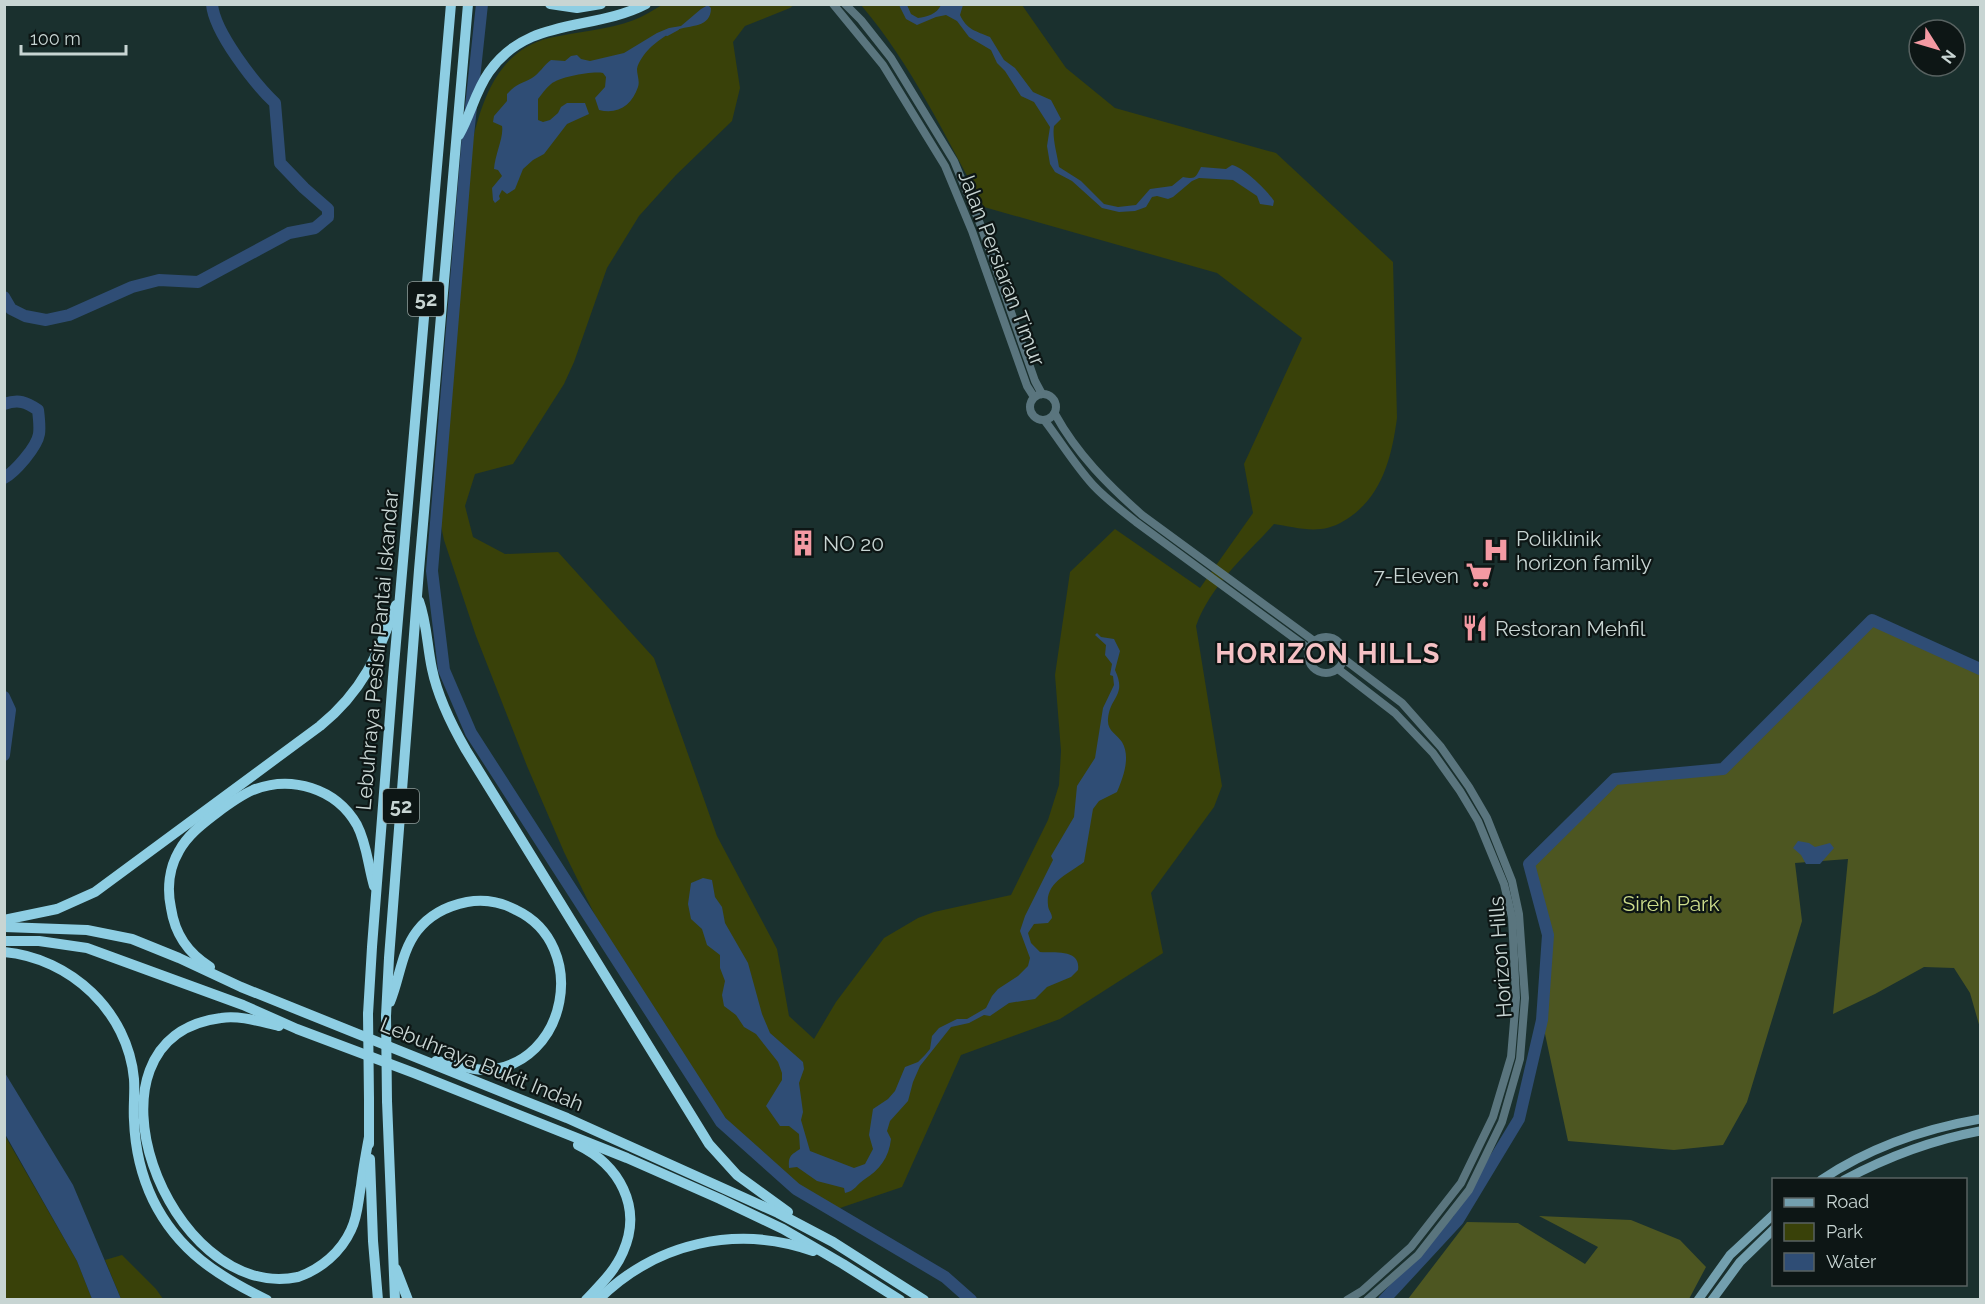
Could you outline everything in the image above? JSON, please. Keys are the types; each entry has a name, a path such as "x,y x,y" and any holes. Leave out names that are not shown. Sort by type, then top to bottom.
{"highway":[{"name":"Lebuhraya Pesisir Pantai Iskandar","path":"378,1299 371,1209 368,1014 451,4"},
{"name":"Lebuhraya Pesisir Pantai Iskandar","path":"395,1299 386,1013 417,595 468,4"},
{"path":"550,4 577,8 601,4"},
{"path":"457,137 485,79 498,60 518,44 542,32 616,16 646,4"},
{"path":"4,920 57,909 95,892 320,726 350,698 367,674 381,646 401,594"},
{"path":"417,595 424,619 436,689 456,734 701,1132 737,1175 833,1242"},
{"path":"241,987 190,952 176,929 169,901 170,876 178,851 197,828 238,798 261,788 288,783 312,788 332,798 357,825 376,896"},
{"path":"386,1013 410,942 423,923 450,906 471,901 501,904 528,917 549,940 560,968 560,999 550,1030 535,1048 515,1062 486,1070 415,1058"},
{"name":"Lebuhraya Bukit Indah","path":"4,927 87,930 132,939 179,958 241,987 616,1140 778,1213 833,1242 924,1299"},
{"name":"Lebuhraya Bukit Indah","path":"4,941 39,940 87,948 243,1005 297,1029 637,1162 783,1230 900,1299"},
{"path":"4,952 28,956 64,971 83,984 105,1007 120,1031 129,1054 134,1079 134,1124 138,1156 146,1185 159,1212 175,1236 210,1269 267,1299"},
{"path":"297,1029 232,1017 209,1020 197,1023 175,1036 158,1057 145,1083 143,1120 156,1180 174,1216 190,1238 206,1254 235,1273 267,1281 280,1281 303,1275 331,1257 351,1230 357,1212 369,1137"},
{"path":"552,1129 604,1161 616,1174 627,1199 629,1229 623,1254 586,1299"},
{"path":"598,1299 626,1275 664,1253 699,1242 719,1239 763,1240 807,1249 843,1264"},
{"path":"393,1263 408,1299"}],"main road":[{"path":"1823,1178 1869,1152 1908,1136 1980,1119"},
{"path":"1846,1178 1912,1148 1980,1131"},
{"path":"1698,1299 1730,1255 1772,1215"},
{"path":"1712,1299 1740,1262 1772,1230"}],"street":[{"name":"Jalan Persiaran Timur","path":"833,4 884,65 945,166 972,231 1027,386 1034,397"},
{"name":"Jalan Persiaran Timur","path":"845,4 891,58 954,161 981,226 1035,381 1042,394"},
{"name":"Jalan Persiaran Timur","path":"1309,649 1113,504 1078,468 1045,421 1037,419 1031,413 1030,405 1034,397 1042,394 1050,395 1055,401 1055,414 1087,461 1120,496 1142,515 1314,640"},
{"path":"1045,421 1055,414"},
{"name":"Horizon Hills","path":"1314,640 1324,636 1335,638 1342,645 1344,659 1402,704 1441,747 1487,818 1512,881 1519,914 1525,998 1520,1059 1502,1122 1469,1190 1418,1256 1367,1299"},
{"path":"1309,649 1314,640"},
{"name":"Horizon Hills","path":"1309,649 1308,659 1318,671 1328,673 1338,669 1395,713 1433,753 1478,821 1504,884 1512,917 1516,998 1511,1057 1493,1118 1461,1183 1411,1247 1362,1291 1347,1299"},
{"path":"1338,669 1344,659"}],"green space":[{"path":"662,5 794,5 745,26 733,42 740,88 732,121 676,175 639,216 607,268 564,384 513,464 475,474 465,506 473,537 505,554 558,552 654,658 717,836 777,949 789,1016 814,1039 836,1002 884,938 918,918 934,912 1011,895 1048,820 1059,785 1061,751 1055,675 1070,572 1115,529 1200,588 1253,513 1244,464 1302,338 1217,273 984,207 912,77 861,5 1022,5 1066,68 1115,108 1276,153 1393,262 1397,418 1389,460 1378,485 1361,508 1333,526 1309,529 1274,524 1219,584 1202,611 1196,626 1222,786 1214,807 1151,893 1163,953 1060,1019 961,1055 902,1187 837,1209 776,1172 742,1137 723,1115 665,1034 612,950 564,852 527,766 476,636 444,540 440,521 441,483 472,143 481,110 496,78 505,65 517,53 532,44 549,38 602,29 634,20"},
{"name":"Sireh Park","path":"1872,620 1980,669 1980,1028 1970,993 1954,968 1924,967 1833,1014 1848,859 1795,863 1802,921 1747,1102 1723,1145 1674,1150 1568,1141 1542,1020 1548,935 1529,865 1615,779 1723,769"},
{"path":"4,1134 77,1261 92,1299 5,1299"},
{"path":"1539,1216 1631,1220 1680,1240 1706,1267 1689,1299 1408,1299 1467,1222 1518,1223 1585,1264 1598,1247"},
{"path":"122,1255 163,1299 121,1299 105,1260"}],"water":[{"path":"708,5 711,8 708,19 699,25 673,32 658,41 646,53 637,69 638,87 628,104 618,110 599,110 595,98 605,87 606,77 603,73 568,77 555,81 549,86 538,99 538,120 543,122 550,120 567,103 585,103 589,114 567,124 544,154 523,169 515,189 507,194 502,190 500,199 495,203 492,188 502,176 498,170 494,169 502,126 493,122 494,116 507,101 507,94 510,90 535,76 551,60 565,61 577,55 581,59 590,61 624,53 657,33 681,26"},
{"path":"899,5 907,5 911,14 918,18 937,11 941,5 963,5 960,15 966,24 990,37 1004,60 1015,68 1033,92 1051,100 1061,119 1054,126 1054,141 1059,167 1081,181 1104,204 1118,207 1136,205 1150,189 1172,186 1183,177 1194,177 1201,167 1226,169 1232,165 1249,175 1261,186 1274,201 1273,206 1260,204 1257,196 1233,180 1199,178 1173,197 1168,199 1152,197 1146,207 1135,211 1119,212 1102,208 1072,181 1055,172 1050,164 1047,146 1050,127 1034,102 1021,96 997,63 991,50 969,37 957,21 946,15 917,25 906,19"},
{"path":"1097,633 1101,637 1114,639 1120,651 1115,670 1119,691 1109,711 1108,723 1125,748 1125,767 1117,792 1099,801 1093,809 1084,862 1060,879 1050,890 1048,905 1052,918 1048,923 1034,924 1028,933 1031,943 1040,952 1071,955 1078,963 1078,970 1071,977 1047,987 1035,999 1009,1003 990,1016 984,1015 969,1023 951,1027 920,1066 908,1101 890,1121 887,1131 891,1139 890,1146 882,1163 875,1172 851,1191 845,1193 844,1188 817,1181 797,1167 789,1168 791,1156 800,1149 799,1134 789,1126 780,1126 766,1106 782,1080 782,1073 778,1062 756,1034 744,1027 736,1015 724,1006 722,995 725,981 720,968 720,955 707,945 702,929 691,919 688,904 691,883 703,878 712,880 715,897 722,907 725,923 748,963 762,1014 770,1033 803,1062 804,1069 799,1083 803,1112 801,1120 810,1151 854,1168 865,1164 873,1149 869,1135 873,1109 895,1091 905,1067 918,1062 925,1055 930,1049 932,1036 939,1028 957,1019 967,1019 986,1008 998,989 1018,976 1028,966 1030,958 1020,931 1053,860 1051,856 1074,817 1077,786 1095,758 1103,708 1114,685 1113,676 1110,675 1112,664 1105,655 1106,645 1095,635"},
{"path":"1798,841 1815,847 1830,843 1834,848 1820,864 1806,864 1793,848"},
{"path":"5,1073 73,1185 121,1299 92,1299 77,1261 5,1134"}],"waterway":[{"path":"4,297 11,309 25,316 46,320 69,315 132,287 159,280 198,282 289,233 315,228 328,217 328,209 280,163 275,103 247,71 228,43 214,16 212,4"},
{"path":"482,4 468,135 432,571 444,670 471,733 721,1122 796,1189 945,1277 971,1300"},
{"path":"667,35 678,29"},
{"path":"4,404 22,402 38,410 39,428 39,434 30,452 4,478"},
{"path":"1384,1300 1458,1220 1519,1119 1542,1020 1548,935 1529,864 1615,779 1723,769 1872,620 1980,669"},
{"path":"4,697 10,710 4,755"}],"place":[{"name":"NO 20","path":"803,543"},
{"name":"Poliklinik horizon family","path":"1496,550"},
{"name":"7-Eleven","path":"1479,575"},
{"name":"Restoran Mehfil","path":"1475,628"}],"district":[{"name":"HORIZON HILLS","path":"1328,653"}]}
